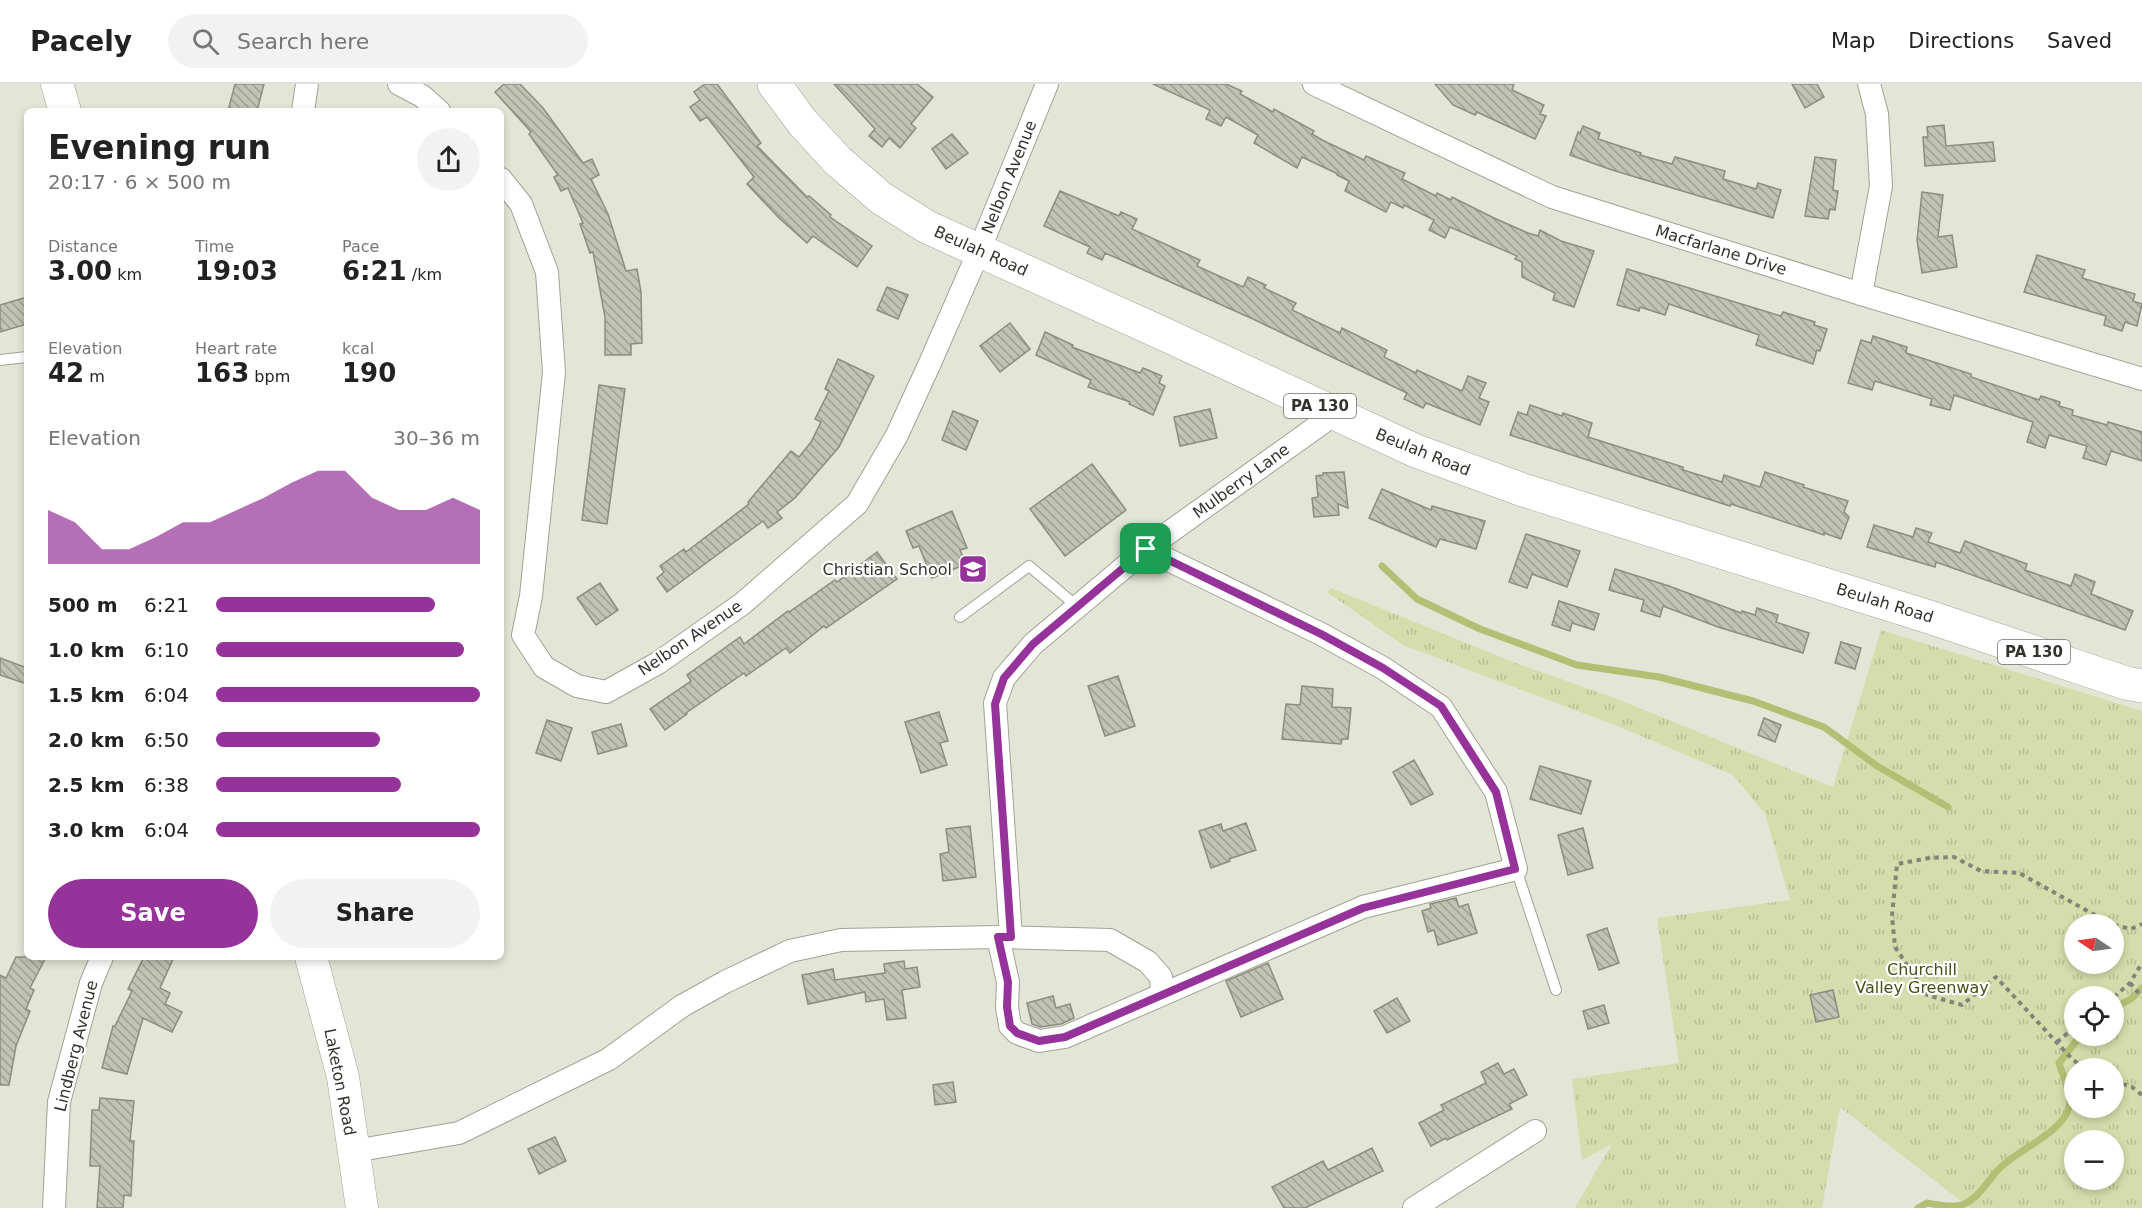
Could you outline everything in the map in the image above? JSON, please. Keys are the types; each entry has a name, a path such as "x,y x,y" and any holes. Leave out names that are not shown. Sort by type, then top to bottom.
{"main road":[{"name":"Beulah Road","path":"774,84 803,123 838,161 881,198 927,227 1416,452 1523,490 1926,615 2126,683 2142,686"}],"street":[{"path":"57,84 64,108"},
{"path":"303,108 307,84"},
{"path":"399,84 422,96 436,108"},
{"name":"Nelbon Avenue","path":"504,183 521,204 547,272 554,372 531,596 523,635 544,667 577,686 606,692 658,663 742,604 856,504 897,435 979,251 1047,84"},
{"name":"Macfarlane Drive","path":"1314,84 1552,197 2142,379"},
{"path":"1861,294 1881,186 1877,114 1869,84"},
{"name":"Mulberry Lane","path":"1146,549 1336,414"},
{"path":"1146,549 1321,634 1383,668 1441,706 1496,792 1515,869 1363,908 1162,993 1065,1037 1039,1041 1017,1033 1010,1026 1007,1007 1008,982 995,704 1004,678 1033,644 1078,607 1146,549"},
{"path":"354,1151 459,1133 609,1059 682,1006 725,982 790,951 842,940 1005,937 1110,940 1148,962 1161,977 1162,993"},
{"name":"Lindberg Avenue","path":"54,1208 58,1102 91,983 101,960"},
{"name":"Laketon Road","path":"312,960 343,1077 362,1208"},
{"path":"1414,1208 1535,1131"}],"lane":[{"path":"0,360 24,357"},
{"path":"960,617 1029,566 1078,607"},
{"path":"1515,869 1556,990"}],"path":[{"path":"2071,1058 1996,976 1962,1005 1927,995 1894,947 1892,916 1897,864 1929,858 1954,857 1981,871 2019,873 2094,914"},
{"path":"2124,927 2131,929 2142,924"},
{"path":"2124,988 2130,983 2142,963"},
{"path":"2130,983 2142,997"},
{"path":"2058,1044 2064,1038"},
{"path":"2124,1084 2142,1095"}],"green space":[{"name":"Churchill Valley Greenway","path":"1331,588 1513,662 1615,698 1833,787 1881,630 2142,711 2142,1208 1970,1208 1840,1107 1822,1208 1575,1208 1612,1144 1582,1160 1572,1079 1679,1063 1657,918 1790,900 1765,814 1733,775 1615,725 1403,645 1327,592"}],"building":[{"path":"235,84 264,84 258,108 229,108"},
{"path":"504,84 520,84 543,108 583,163 592,159 599,175 591,179 608,214 626,271 637,269 641,292 642,343 631,344 631,355 605,355 605,317 593,252 590,253 580,224 583,223 568,188 561,191 554,177 558,175 529,134 531,132 495,92"},
{"path":"705,84 717,84 761,143 757,146 807,197 809,196 831,215 830,217 872,246 857,267 813,236 807,243 779,218 747,184 754,177 707,117 700,121 690,107 700,100 694,92"},
{"path":"834,84 917,84 933,97 911,124 916,128 900,148 889,138 882,147 869,136 875,129"},
{"path":"1153,84 1226,84 1242,91 1240,94 1273,112 1274,109 1314,131 1312,134 1322,140 1364,160 1366,156 1405,173 1402,179 1436,196 1437,193 1451,200 1452,197 1528,233 1538,236 1540,230 1561,241 1594,251 1574,307 1553,300 1555,293 1522,277 1522,262 1515,259 1517,256 1450,227 1445,238 1429,230 1434,220 1404,205 1403,208 1391,202 1386,212 1345,191 1349,181 1338,174 1302,157 1297,168 1254,143 1258,135 1226,117 1221,126 1206,119 1210,110"},
{"path":"1435,84 1514,84 1512,90 1544,105 1540,114 1546,116 1535,139 1477,112 1475,115 1453,105"},
{"path":"1792,84 1817,84 1824,97 1805,108"},
{"path":"1944,125 1946,146 1993,142 1995,161 1925,166 1923,137 1928,137 1927,127"},
{"path":"1583,126 1600,133 1598,139 1641,153 1640,155 1672,164 1675,157 1725,171 1723,179 1756,189 1758,183 1781,190 1773,218 1612,170 1570,155 1578,132 1580,133"},
{"path":"952,134 968,153 946,169 932,149"},
{"path":"1815,157 1836,160 1833,190 1838,191 1835,210 1830,209 1828,219 1805,216"},
{"path":"1060,191 1119,216 1121,212 1137,219 1132,229 1200,260 1197,266 1243,287 1248,277 1266,285 1264,288 1296,303 1292,310 1340,333 1342,328 1387,350 1384,357 1416,373 1417,370 1462,391 1468,376 1486,383 1479,398 1489,402 1480,425 1426,403 1423,408 1404,399 1407,393 1253,319 1119,259 1105,253 1102,260 1087,253 1090,247 1044,226"},
{"path":"1922,192 1943,195 1938,237 1952,235 1957,267 1922,273 1917,240"},
{"path":"2037,255 2085,270 2082,278 2135,294 2133,301 2142,304 2137,326 2125,322 2122,331 2104,325 2106,316 2024,292"},
{"path":"1627,269 1781,316 1783,312 1815,322 1814,325 1827,329 1820,351 1817,350 1813,364 1756,345 1759,335 1669,304 1665,315 1640,307 1639,311 1617,305"},
{"path":"887,287 908,295 898,319 877,310"},
{"path":"24,298 24,325 0,332 0,305"},
{"path":"1010,323 1030,349 1000,372 980,346"},
{"path":"1045,332 1073,345 1072,347 1140,373 1143,368 1162,376 1159,383 1165,386 1153,415 1129,404 1130,402 1088,387 1091,380 1036,355"},
{"path":"1873,336 1907,347 1906,353 1971,374 1971,377 2039,400 2041,396 2060,402 2059,406 2073,410 2072,415 2142,432 2142,461 2111,451 2106,465 2083,458 2087,446 2049,435 2045,448 2027,442 2033,422 1954,395 1950,410 1930,405 1932,399 1875,381 1872,390 1848,383 1861,340 1871,343"},
{"path":"838,359 874,376 839,447 795,498 777,512 782,518 768,528 763,521 667,592 657,578 664,572 660,566 684,549 686,552 749,504 748,502 791,451 799,457 811,442 821,422 815,419 829,391 825,389"},
{"path":"599,385 625,389 607,524 582,520"},
{"path":"1530,405 1592,423 1588,437 1683,467 1683,470 1722,482 1724,475 1760,487 1765,472 1848,501 1844,512 1849,517 1841,539 1510,435 1518,412 1527,415"},
{"path":"1210,409 1217,438 1180,446 1174,417"},
{"path":"953,411 978,421 966,450 942,440"},
{"path":"1092,464 1126,510 1065,556 1030,509"},
{"path":"1344,472 1348,508 1338,504 1339,515 1314,517 1312,498 1318,497 1316,476 1323,475 1323,473"},
{"path":"1382,489 1431,510 1432,506 1485,521 1476,549 1440,539 1436,547 1369,518"},
{"path":"952,511 967,548 960,550 966,564 932,578 919,546 913,548 906,531"},
{"path":"1874,525 1913,537 1916,528 1932,533 1928,542 1960,553 1965,541 2027,564 2025,570 2071,586 2075,574 2095,582 2091,594 2133,611 2125,630 1936,562 1935,567 1867,547"},
{"path":"1526,534 1580,551 1567,587 1532,574 1527,588 1509,582"},
{"path":"877,552 897,579 826,628 824,626 790,653 786,648 746,676 744,673 665,730 650,709 691,681 687,675 740,637 744,644 788,611 835,580 837,582"},
{"path":"1615,569 1741,613 1742,611 1755,615 1757,608 1778,615 1776,622 1809,633 1803,653 1718,627 1663,606 1660,617 1641,611 1644,600 1609,590"},
{"path":"600,583 618,610 596,625 577,598"},
{"path":"1559,601 1599,614 1594,630 1572,623 1570,631 1552,625"},
{"path":"1841,642 1861,648 1855,669 1835,663"},
{"path":"0,658 24,667 24,683 0,675"},
{"path":"1118,676 1135,726 1105,736 1088,686"},
{"path":"1302,686 1333,689 1332,707 1351,708 1348,739 1342,739 1341,744 1282,739 1286,704 1300,705"},
{"path":"939,712 948,741 940,743 947,765 921,773 905,722"},
{"path":"1764,718 1781,725 1775,742 1758,735"},
{"path":"547,720 572,728 561,761 536,753"},
{"path":"621,724 627,746 598,754 592,732"},
{"path":"1414,760 1433,794 1411,805 1393,772"},
{"path":"1540,766 1591,781 1581,814 1530,799"},
{"path":"1246,823 1256,850 1211,868 1199,831 1221,824 1223,831"},
{"path":"970,826 976,877 943,881 940,854 949,852 946,829"},
{"path":"1583,828 1593,868 1568,875 1558,835"},
{"path":"1456,898 1459,907 1468,904 1477,933 1438,945 1434,930 1428,932 1422,911 1431,908 1430,904"},
{"path":"1607,928 1619,963 1599,970 1587,935"},
{"path":"16,957 24,957 24,960 44,960 30,988 34,990 26,1009 30,1011 16,1046 9,1085 0,1085 0,975 6,978"},
{"path":"142,960 173,960 160,988 170,993 165,1004 182,1012 172,1032 143,1018 127,1074 102,1068 113,1026 132,991 128,989"},
{"path":"904,961 905,969 917,967 920,987 902,990 906,1018 887,1020 884,999 866,1002 865,992 808,1004 802,975 833,969 835,980 885,973 884,964"},
{"path":"1268,963 1283,999 1241,1017 1226,981"},
{"path":"1833,990 1839,1017 1816,1022 1810,995"},
{"path":"1053,996 1056,1008 1070,1004 1074,1018 1061,1024 1040,1027 1032,1024 1027,1003"},
{"path":"1397,998 1410,1021 1387,1033 1374,1011"},
{"path":"1604,1005 1609,1023 1588,1029 1583,1011"},
{"path":"1498,1063 1504,1074 1514,1069 1527,1095 1509,1104 1512,1109 1431,1146 1419,1123 1444,1110 1441,1105 1486,1083 1481,1072"},
{"path":"953,1082 956,1102 935,1105 933,1085"},
{"path":"100,1098 134,1101 130,1141 134,1141 131,1196 124,1195 123,1208 97,1208 100,1166 90,1166 92,1110 99,1110"},
{"path":"555,1137 566,1161 539,1174 528,1149"},
{"path":"1372,1148 1383,1171 1305,1208 1284,1208 1272,1187 1323,1161 1328,1170"}],"waterway":[{"path":"1382,566 1417,599 1480,629 1577,665 1659,677 1753,701 1824,727 1877,766 1948,807"},
{"path":"2124,1003 2142,988"},
{"path":"1918,1208 1927,1203 1953,1206 1968,1202 2006,1162 2058,1125 2065,1116 2070,1102 2059,1063 2072,1046"}],"place":[{"name":"Christian School","path":"973,569"}],"route":[{"path":"1146,549 1321,634 1383,668 1441,706 1496,792 1515,869 1363,908 1162,993 1065,1037 1039,1041 1017,1033 1010,1026 1007,1007 1008,982 998,937 1011,937 995,704 1004,678 1033,644 1146,549"}]}
